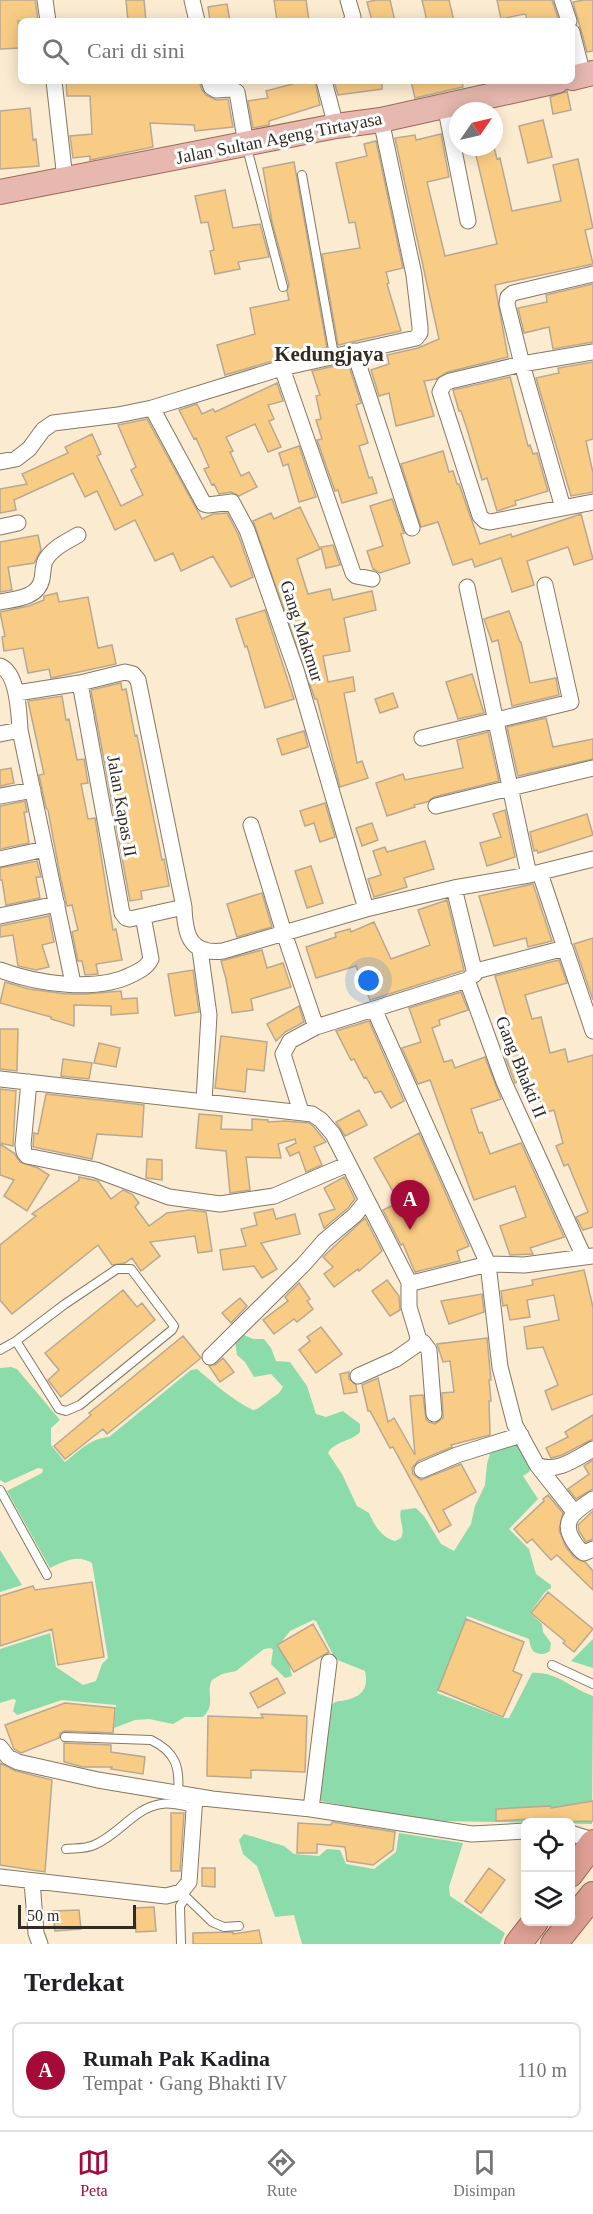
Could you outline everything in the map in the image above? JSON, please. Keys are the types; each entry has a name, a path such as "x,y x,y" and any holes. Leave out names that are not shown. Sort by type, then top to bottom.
{"highway":[{"path":"571,1872 593,1842"},
{"path":"556,1943 593,1895"},
{"path":"518,1944 532,1926"}],"main road":[{"name":"Jalan Sultan Ageng Tirtayasa","path":"0,192 336,126 381,120 543,84"}],"street":[{"path":"45,0 48,18"},
{"path":"192,0 195,18"},
{"path":"348,0 352,18"},
{"path":"562,0 568,18"},
{"path":"575,44 583,76"},
{"path":"54,84 65,179"},
{"path":"210,84 216,90 232,89 237,92 246,144"},
{"path":"325,84 336,126"},
{"path":"445,105 468,221"},
{"path":"0,462 16,459 29,449 44,430 53,423 118,415 152,408 282,368 416,338 420,331 414,275 381,120"},
{"path":"563,508 507,304 508,297 513,292 593,274"},
{"path":"354,351 412,528"},
{"path":"593,352 522,364 450,381 444,384 440,392 480,516 485,521 490,522 593,502"},
{"path":"282,368 353,573 356,576 372,579"},
{"name":"Gang Makmur","path":"152,408 204,504 208,506 232,502 247,530 297,674 366,909"},
{"path":"0,527 18,523"},
{"path":"0,602 25,598 34,593 40,586 44,563 50,555 56,548 78,535"},
{"path":"422,738 569,704 572,700 545,585"},
{"path":"467,587 510,789 534,874 563,942"},
{"path":"0,666 7,670 17,693 20,730 73,983"},
{"path":"17,693 80,683 125,672 133,674 138,680 184,907 187,935 200,950 210,953 366,909 454,888 534,874 593,859"},
{"name":"Jalan Kapas II","path":"80,683 122,913 130,919 143,916"},
{"path":"0,734 20,730"},
{"path":"436,806 593,768"},
{"path":"0,796 33,789"},
{"path":"251,825 316,1027"},
{"path":"0,858 45,849"},
{"name":"Gang Bhakti II","path":"454,888 471,976 504,1082 588,1256"},
{"path":"0,916 57,904"},
{"path":"0,970 37,980 105,984 119,981 148,965 151,959 143,916 184,907"},
{"path":"301,1112 283,1054 290,1041 316,1027 565,948 593,1031"},
{"path":"200,950 209,1015 204,1101"},
{"path":"374,1009 488,1264 500,1367 515,1425 537,1466 575,1513"},
{"path":"0,1079 301,1112 312,1114 321,1120 333,1134 408,1282 409,1307 418,1341 416,1345 396,1359 358,1376"},
{"path":"29,1082 23,1145 27,1156 96,1170 168,1197 220,1204 274,1196 348,1164"},
{"path":"210,1357 304,1264 324,1241 355,1215 367,1200"},
{"path":"408,1282 488,1264 524,1265 588,1256"},
{"path":"418,1341 423,1342 429,1350 434,1414"},
{"path":"422,1470 457,1455 521,1435"},
{"path":"537,1466 551,1468 574,1460 592,1449"},
{"path":"593,1499 575,1513 568,1522 570,1535 584,1553 593,1549"},
{"path":"312,1809 329,1662"},
{"path":"1,1751 18,1762 98,1780 178,1793 194,1802 312,1809 472,1834 521,1832"},
{"path":"0,1877 166,1896 183,1894 189,1882 194,1802"},
{"path":"575,1835 593,1842"},
{"path":"32,1881 36,1933 40,1944"}],"lane":[{"path":"246,144 283,287"},
{"path":"302,175 334,355"},
{"path":"0,1350 117,1269 131,1269 174,1326 80,1405 66,1411 59,1409 16,1341"},
{"path":"0,1490 47,1575"},
{"path":"552,1665 593,1684"},
{"path":"65,1737 151,1740 158,1743 175,1758 178,1770 178,1793"},
{"path":"66,1849 92,1847 108,1838 136,1815 162,1803 194,1802"},
{"path":"181,1944 180,1906 183,1894 212,1922 224,1928 239,1926"}],"green space":[{"path":"244,1335 253,1339 264,1339 271,1348 276,1361 290,1362 307,1386 316,1414 326,1417 343,1411 360,1424 360,1432 335,1446 328,1453 342,1474 357,1506 369,1513 379,1530 390,1539 395,1541 401,1538 401,1510 416,1508 424,1516 441,1544 454,1551 471,1524 475,1506 485,1485 491,1450 513,1439 532,1464 529,1472 523,1476 538,1499 509,1529 529,1549 536,1574 551,1585 551,1588 545,1592 530,1613 542,1624 543,1632 551,1643 550,1651 544,1654 537,1653 531,1648 529,1639 467,1616 437,1693 503,1718 509,1718 532,1673 549,1675 593,1696 592,1824 575,1824 575,1818 521,1818 521,1823 443,1821 392,1815 321,1801 319,1797 331,1705 350,1699 362,1692 366,1685 366,1676 365,1671 335,1659 316,1621 313,1620 290,1631 283,1640 292,1676 285,1678 271,1664 273,1650 264,1649 236,1671 222,1674 212,1680 210,1703 203,1717 185,1717 173,1724 149,1719 135,1720 114,1728 116,1705 62,1700 17,1715 13,1711 16,1700 0,1703 0,1649 50,1633 56,1667 83,1685 96,1681 102,1664 108,1658 92,1563 76,1559 50,1568 7,1491 42,1473 43,1469 38,1468 5,1483 0,1480 0,1368 17,1369 60,1420 51,1428 51,1445 65,1462 91,1442 109,1437 191,1370 197,1369 238,1401 253,1410 257,1409 279,1393 283,1387 271,1374 254,1377 245,1362 237,1355 235,1341"},
{"path":"0,1550 22,1585 0,1592"},
{"path":"593,1639 593,1668 571,1661"},
{"path":"399,1833 463,1843 449,1887 450,1896 505,1933 500,1944 302,1944 294,1915 275,1917 257,1866 243,1854 239,1840 244,1834 284,1846 294,1854 319,1856 327,1849 340,1850 346,1864 374,1869 396,1852"}],"building":[{"path":"0,0 35,0 38,18 18,18 18,48 0,49"},
{"path":"126,0 144,0 146,18 128,18"},
{"path":"274,0 306,0 309,18 277,18"},
{"path":"390,0 394,18 371,18 367,2"},
{"path":"422,0 449,0 453,18 426,18"},
{"path":"497,0 552,0 558,18 526,18 524,14 501,18"},
{"path":"593,0 593,51 587,52 573,2"},
{"path":"227,4 229,18 210,18 208,7"},
{"path":"66,84 200,84 206,95 216,100 228,99 233,127 195,131 194,125 150,123 153,147 90,160 90,156 73,158 70,136 92,134 90,96 67,96"},
{"path":"292,84 316,84 320,105 269,121 269,125 253,128 248,101 268,98 266,91"},
{"path":"335,84 382,84 382,89 338,95"},
{"path":"412,84 462,84 463,87 415,98"},
{"path":"567,91 571,110 553,114 550,97"},
{"path":"30,108 33,140 36,139 39,166 0,169 0,111"},
{"path":"543,120 552,157 528,163 519,126"},
{"path":"441,134 449,177 427,182 445,256 497,244 476,156 500,158 512,211 561,201 553,165 578,159 593,228 585,230 593,264 495,285 508,357 448,372 436,379 424,381 434,416 396,426 389,393 379,396 371,370 389,364 387,355 418,348 439,339 395,138 415,135 416,140"},
{"path":"376,141 403,268 386,272 389,283 387,284 401,331 338,345 322,254 360,248 355,222 349,223 336,163 367,156 364,144"},
{"path":"294,162 327,348 301,354 300,350 275,355 276,360 225,375 217,345 255,334 250,308 289,300 287,291 289,285 272,222 263,168"},
{"path":"225,190 233,228 260,224 269,257 238,262 240,269 215,274 210,251 214,250 208,222 201,223 195,196"},
{"path":"593,284 593,342 553,349 549,327 524,333 518,308 547,302 546,295"},
{"path":"593,362 593,439 586,441 593,473 593,492 571,496 536,378 559,373 558,368"},
{"path":"348,363 361,403 356,405 368,443 359,446 369,478 372,477 377,493 342,503 338,490 335,491 317,440 322,439 316,420 321,419 316,396 320,395 312,371"},
{"path":"510,377 528,446 530,445 533,454 537,453 548,491 515,501 516,505 497,511 487,478 482,480 453,390"},
{"path":"277,383 283,401 268,405 274,419 269,421 281,447 268,452 255,424 226,437 241,476 249,472 257,487 239,496 231,492 219,494 204,469 209,467 196,438 194,439 179,410 197,404 202,414 213,409 215,412"},
{"path":"147,419 202,519 213,514 227,513 238,534 253,577 231,587 213,556 181,571 173,553 155,561 135,520 115,530 97,491 85,497 73,473 14,500 16,510 0,513 0,489 27,484 22,474 68,453 65,447 92,434 101,454 97,456 121,506 143,495 131,470 136,467 118,425"},
{"path":"299,446 316,497 299,502 288,464 283,466 279,453"},
{"path":"443,451 449,472 453,471 457,484 459,484 480,544 511,534 512,537 581,514 593,559 574,565 568,547 527,561 534,585 512,592 501,558 475,567 472,559 453,565 438,522 421,527 401,464"},
{"path":"392,499 404,533 401,534 410,563 380,573 373,569 367,551 383,546 370,506"},
{"path":"300,507 320,549 297,559 308,594 330,589 333,600 372,591 376,610 344,618 350,651 323,656 328,682 353,677 355,691 344,693 357,763 362,761 368,778 340,787 317,699 315,699 253,521 271,513 274,519"},
{"path":"38,535 41,550 34,563 8,567 12,590 0,592 0,542"},
{"path":"333,545 340,565 326,568 321,547"},
{"path":"57,593 59,602 88,597 98,648 112,645 116,664 51,678 49,669 28,673 23,648 4,651 2,637 5,636 0,612 29,606 44,600 44,596"},
{"path":"265,610 294,699 265,708 247,646 245,647 236,619"},
{"path":"509,611 521,642 530,683 556,678 559,695 512,706 498,640 492,642 484,619"},
{"path":"472,674 484,713 458,719 446,682"},
{"path":"121,683 122,690 126,689 135,736 137,735 169,886 141,891 142,899 130,901 91,690"},
{"path":"393,693 398,707 380,713 375,699"},
{"path":"62,696 77,760 84,759 88,783 81,784 88,819 95,818 113,930 116,929 122,960 96,964 98,974 85,975 82,961 78,961 72,932 78,930 72,905 67,906 60,875 39,775 44,774 28,701"},
{"path":"546,718 553,747 593,739 593,759 518,776 507,727"},
{"path":"304,731 308,747 282,755 277,739"},
{"path":"488,732 499,781 434,797 427,802 414,805 415,807 387,816 376,783 403,774 405,780 463,768 457,740"},
{"path":"11,768 14,783 0,786 0,770"},
{"path":"25,801 27,812 24,812 29,843 0,849 0,806"},
{"path":"325,803 335,837 320,842 314,823 305,826 300,811"},
{"path":"505,810 515,857 487,866 480,843 501,837 493,814"},
{"path":"587,814 593,835 538,853 537,850 534,851 530,832"},
{"path":"372,823 378,840 362,846 356,828"},
{"path":"425,841 434,869 404,878 407,887 374,897 368,879 381,875 373,851 385,847 387,852"},
{"path":"37,861 41,877 36,877 40,898 6,905 2,880 0,880 0,868"},
{"path":"311,866 323,903 307,908 295,871"},
{"path":"533,884 552,941 528,947 526,938 494,946 479,896"},
{"path":"262,893 272,927 237,937 227,904"},
{"path":"447,900 464,970 370,1000 356,966 316,978 306,947 336,937 335,933 350,929 351,932 374,922 391,959 430,945 418,910"},
{"path":"49,916 54,942 42,945 49,967 36,970 18,966 13,935 0,937 0,926"},
{"path":"593,938 593,1000 574,944"},
{"path":"262,950 267,968 283,963 291,987 251,999 253,1010 232,1013 221,961"},
{"path":"559,960 567,983 525,995 532,1019 541,1017 550,1053 565,1049 568,1062 593,1055 593,1227 583,1230 576,1217 588,1212 568,1164 564,1166 556,1146 563,1143 554,1110 544,1113 530,1077 515,1083 505,1056 518,1053 495,976"},
{"path":"193,970 199,1012 175,1016 168,974"},
{"path":"5,982 29,989 66,994 121,991 122,999 137,998 138,1013 111,1015 111,1006 74,1005 74,1026 0,1003"},
{"path":"461,992 468,1010 439,1020 440,1025 432,1028 444,1062 452,1060 455,1068 485,1057 501,1099 471,1109 479,1133 482,1132 490,1154 521,1143 564,1237 530,1248 533,1254 510,1255 500,1226 526,1217 515,1186 474,1200 430,1080 418,1084 402,1048 421,1042 409,1008"},
{"path":"299,1006 304,1022 285,1032 276,1041 267,1024"},
{"path":"369,1021 404,1101 391,1108 381,1091 375,1093 354,1059 351,1060 336,1031"},
{"path":"0,1029 18,1029 17,1071 0,1069"},
{"path":"221,1036 267,1042 264,1071 247,1069 245,1092 215,1088"},
{"path":"99,1043 120,1048 116,1067 94,1063"},
{"path":"63,1059 92,1063 89,1079 61,1076"},
{"path":"0,1089 16,1091 13,1146 0,1143"},
{"path":"46,1094 144,1105 142,1137 97,1134 92,1159 33,1147 34,1133 38,1134"},
{"path":"359,1110 367,1125 345,1136 336,1122"},
{"path":"199,1114 222,1116 221,1129 252,1130 252,1119 268,1120 268,1122 309,1123 326,1142 314,1147 322,1165 306,1172 299,1152 290,1156 286,1148 296,1143 295,1139 278,1144 281,1158 246,1157 250,1190 230,1193 226,1151 196,1148"},
{"path":"419,1133 469,1246 457,1251 460,1261 415,1272 403,1244 401,1245 383,1210 399,1202 374,1158"},
{"path":"0,1144 14,1153 20,1162 38,1168 49,1175 27,1211 4,1196 14,1180 0,1175"},
{"path":"147,1159 162,1160 162,1180 146,1178"},
{"path":"79,1177 98,1181 111,1199 123,1190 132,1194 139,1203 135,1207 149,1226 167,1213 189,1210 206,1212 212,1251 198,1253 195,1236 150,1242 160,1256 141,1271 132,1258 125,1263 112,1265 98,1245 12,1314 0,1300 0,1245 36,1216 32,1214 79,1180"},
{"path":"344,1177 355,1199 324,1228 319,1214 335,1209 324,1188"},
{"path":"273,1209 276,1219 295,1214 300,1234 261,1243 277,1269 262,1278 254,1266 223,1270 220,1250 246,1246 241,1229 257,1225 254,1213"},
{"path":"365,1218 382,1251 359,1271 358,1269 334,1287 324,1274 333,1267 323,1257"},
{"path":"584,1270 593,1307 593,1394 552,1410 545,1391 558,1385 543,1347 527,1349 524,1327 559,1320 554,1295 527,1300 530,1317 510,1320 507,1305 503,1306 501,1291 533,1285 532,1280"},
{"path":"387,1280 399,1296 400,1310 390,1316 372,1291"},
{"path":"299,1283 310,1299 307,1301 313,1309 297,1322 294,1319 274,1334 263,1320 288,1301 285,1297"},
{"path":"123,1290 137,1307 142,1303 155,1320 61,1397 48,1380 59,1370 45,1353"},
{"path":"482,1294 484,1312 449,1324 441,1301"},
{"path":"240,1298 247,1306 231,1323 222,1313"},
{"path":"321,1327 342,1354 316,1373 299,1350 310,1341 307,1337"},
{"path":"183,1336 201,1358 107,1434 103,1429 65,1459 54,1446 91,1415 89,1413"},
{"path":"487,1338 491,1380 489,1380 490,1435 451,1445 452,1447 418,1461 412,1468 413,1474 421,1480 461,1464 476,1492 443,1510 451,1525 439,1532 393,1447 390,1448 368,1411 362,1385 378,1378 388,1422 394,1418 415,1455 410,1396 423,1395 426,1419 435,1424 443,1418 442,1393 454,1392 450,1361 443,1362 437,1344"},
{"path":"223,1358 234,1372 220,1382 209,1366"},
{"path":"349,1372 349,1379 356,1385 357,1392 344,1394 340,1374"},
{"path":"593,1415 593,1439 562,1455 551,1458 546,1448 568,1437 565,1432"},
{"path":"593,1460 593,1489 576,1499 568,1489 589,1474 584,1466"},
{"path":"548,1495 563,1513 559,1530 566,1547 575,1558 585,1562 593,1571 593,1590 557,1555 551,1560 532,1539 527,1543 514,1529"},
{"path":"593,1511 593,1539 586,1542 578,1525"},
{"path":"92,1582 104,1657 58,1665 52,1629 0,1646 0,1596 33,1586 35,1590"},
{"path":"548,1592 593,1629 574,1652 563,1643 565,1641 531,1613"},
{"path":"466,1619 524,1642 513,1671 522,1675 503,1717 438,1690"},
{"path":"313,1624 329,1652 294,1672 277,1645"},
{"path":"277,1678 285,1693 258,1708 250,1693"},
{"path":"65,1703 115,1708 113,1733 65,1731 60,1733 59,1738 21,1753 14,1749 5,1725"},
{"path":"261,1714 307,1716 305,1772 251,1770 251,1778 207,1776 208,1716 263,1718"},
{"path":"64,1743 111,1745 111,1752 145,1757 143,1774 111,1769 112,1767 83,1767 64,1762"},
{"path":"0,1763 16,1771 52,1780 45,1872 0,1865"},
{"path":"593,1801 593,1821 575,1821 575,1818 521,1818 496,1821 496,1809 550,1806 551,1808"},
{"path":"171,1813 184,1813 180,1871 171,1871"},
{"path":"332,1822 395,1832 393,1850 373,1865 347,1861 345,1847 317,1844 317,1853 297,1853 298,1823 331,1825"},
{"path":"202,1868 215,1868 215,1887 202,1886"},
{"path":"489,1868 505,1880 481,1913 465,1901"},
{"path":"154,1907 156,1931 136,1932 135,1908"},
{"path":"79,1910 81,1929 55,1931 53,1911"},
{"path":"259,1930 262,1944 193,1944 193,1933 233,1932 233,1934"}],"place":[{"name":"Rumah Pak Kadina","path":"410,1230"}],"district":[{"name":"Kedungjaya","path":"329,354"}]}
